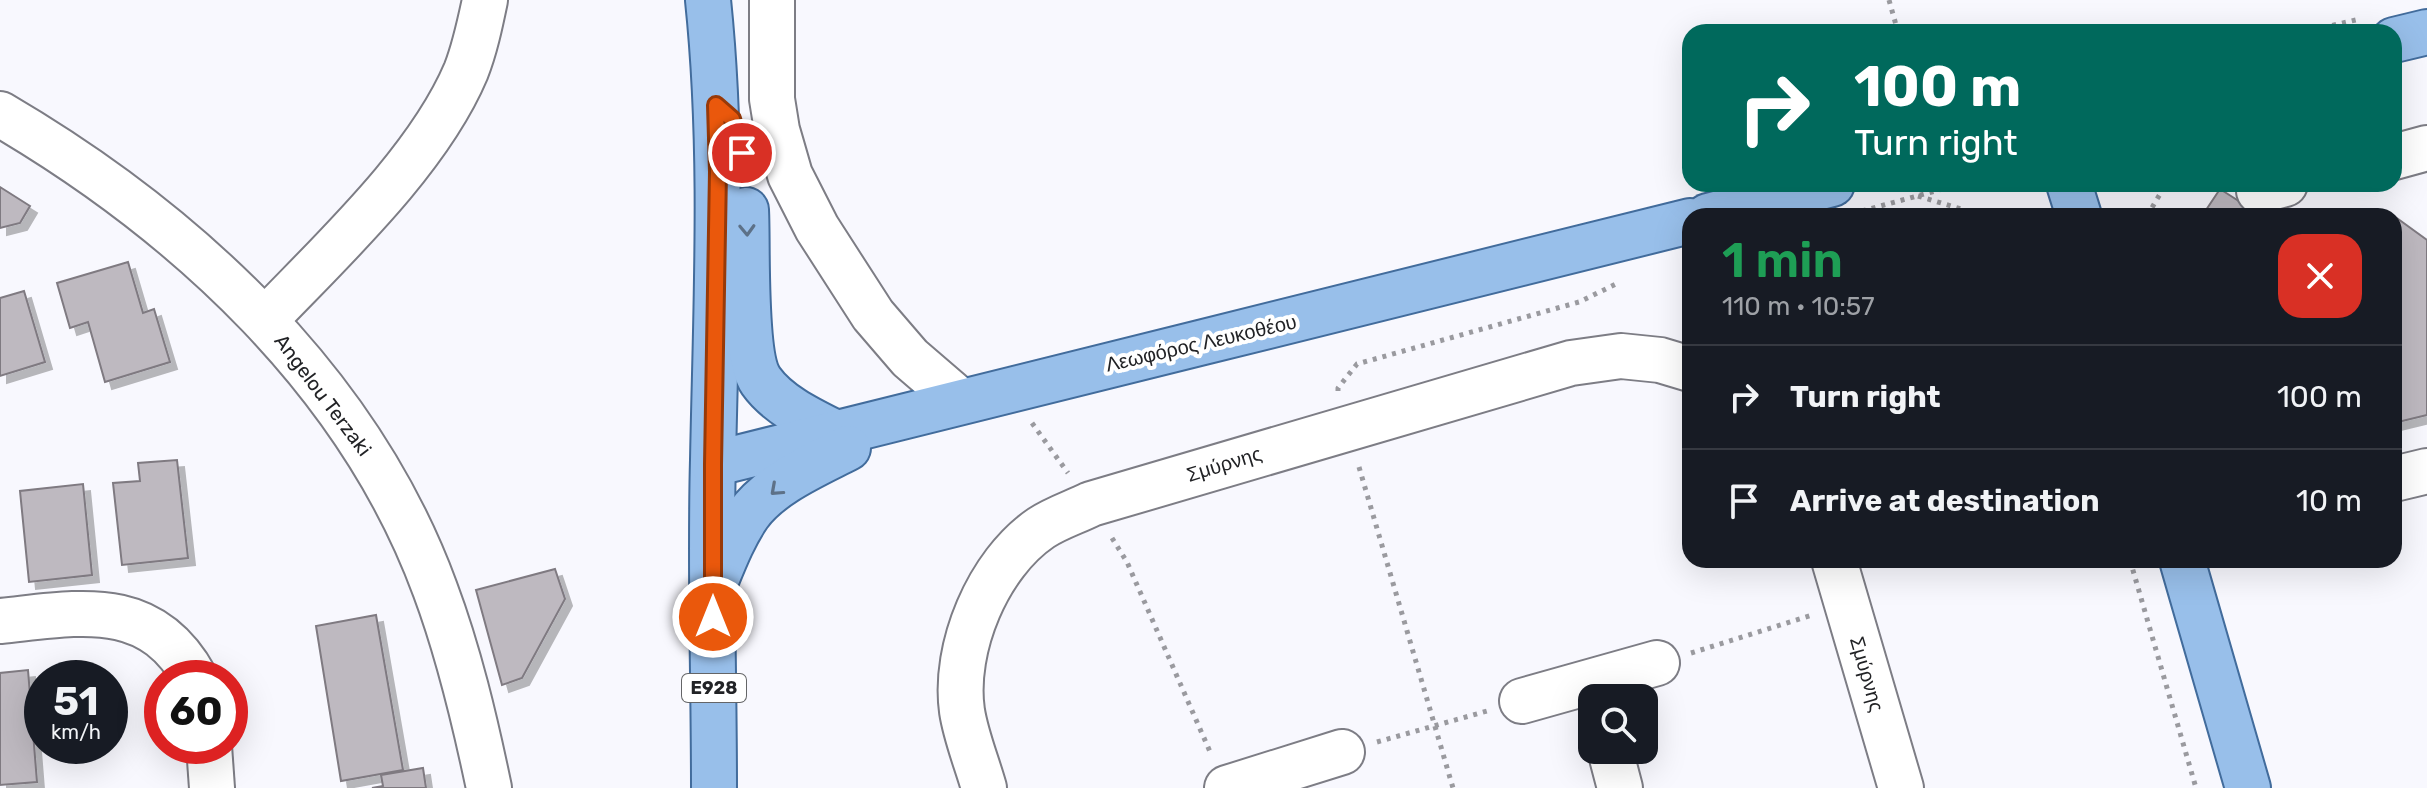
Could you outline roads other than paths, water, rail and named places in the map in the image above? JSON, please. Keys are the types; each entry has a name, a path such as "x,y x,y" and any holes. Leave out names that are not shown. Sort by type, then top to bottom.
{"main road":[{"name":"E928","path":"708,0 716,105 714,788"},
{"path":"2402,38 2427,32"},
{"path":"716,105 732,119 742,153 750,336 759,379 798,413 836,433"},
{"path":"1768,208 1844,198"},
{"name":"Λεωφόρος Λευκοθέου","path":"713,464 960,401 1407,294 1682,223"},
{"path":"713,589 727,553 749,513 787,480 918,412"},
{"path":"2184,568 2248,788"}],"street":[{"path":"266,319 375,205 417,151 448,105 465,72 478,35 485,0"},
{"path":"772,0 772,99 790,175 817,228 873,315 910,358 960,401"},
{"name":"Angelou Terzaki","path":"0,114 113,186 201,258 266,319 327,395 374,463 435,587 459,662 489,788"},
{"path":"2402,155 2427,148"},
{"name":"Σμύρνης","path":"984,788 962,712 961,665 980,606 1004,563 1041,528 1091,504 1571,363 1621,356 1660,360 1682,367"},
{"path":"2402,477 2427,471"},
{"name":"Σμύρνης","path":"1836,568 1901,788"},
{"path":"0,621 76,613 130,619 148,626 165,638 185,660"},
{"path":"1608,684 1657,663"},
{"path":"1522,701 1578,692"},
{"path":"1221,774 1286,779 1342,752"},
{"path":"210,764 212,788"},
{"path":"1614,764 1620,788"}]}
